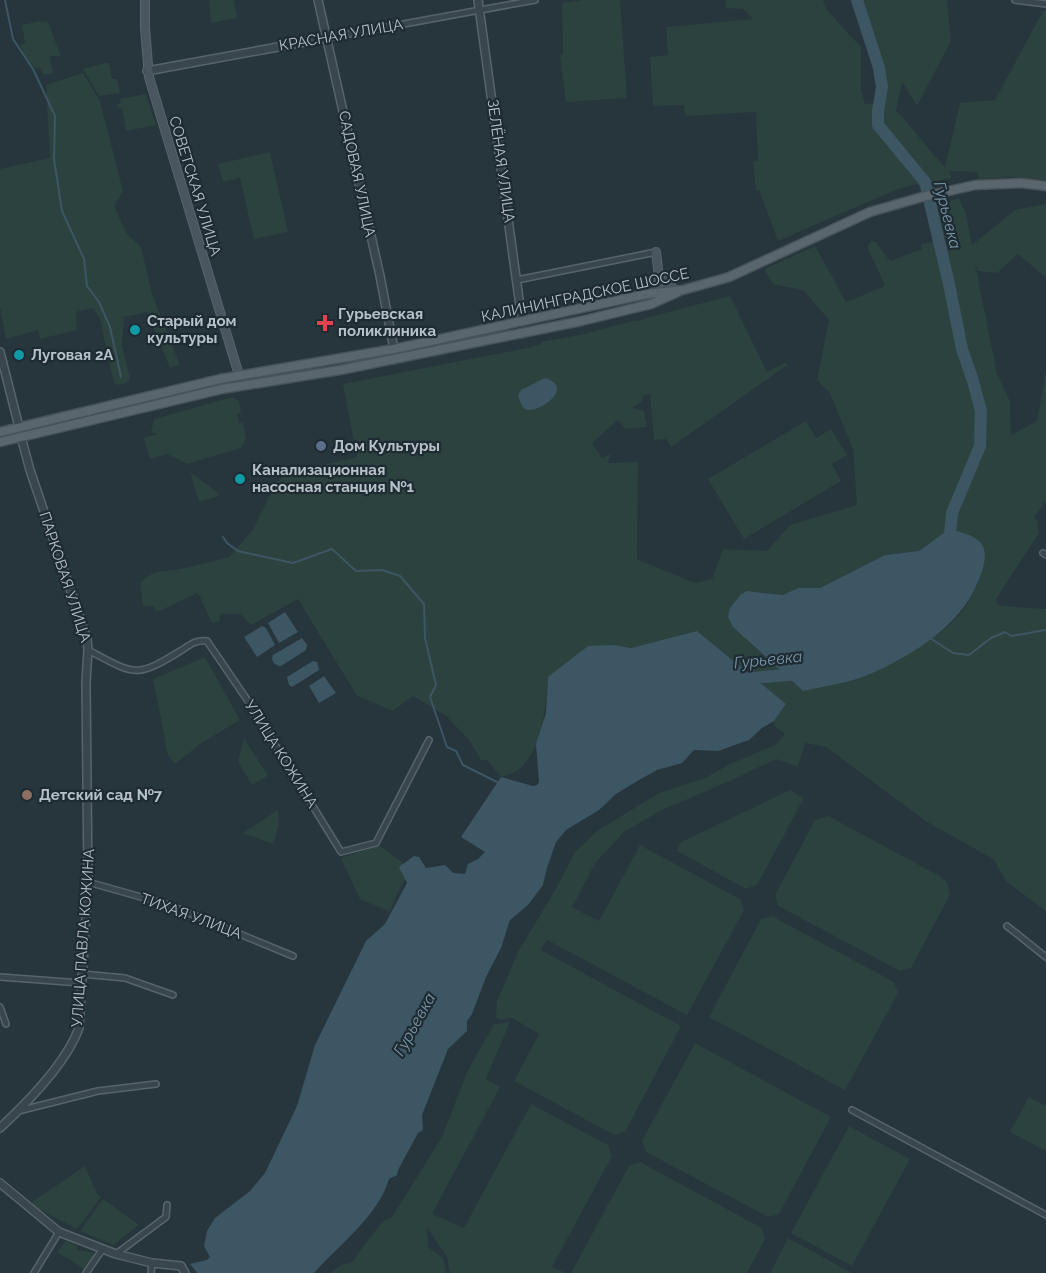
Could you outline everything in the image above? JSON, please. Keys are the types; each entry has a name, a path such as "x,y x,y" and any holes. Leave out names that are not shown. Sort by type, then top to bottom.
{"main road":[{"name":"СОВЕТСКАЯ УЛИЦА","path":"145,0 147,71 240,375"},
{"name":"КАЛИНИНГРАДСКОЕ ШОССЕ","path":"0,432 240,375 394,349 659,290 677,292 729,277 870,212 939,192 1000,183 1046,186"},
{"path":"643,306 655,297 659,290 656,252"},
{"path":"0,442 242,385 340,370 581,321 643,306 677,292 658,277"},
{"path":"240,375 242,385"}],"street":[{"name":"САДОВАЯ УЛИЦА","path":"318,0 380,276 394,349"},
{"name":"ЗЕЛЁНАЯ УЛИЦА","path":"478,0 522,321"},
{"name":"КРАСНАЯ УЛИЦА","path":"147,71 535,0"},
{"path":"1015,0 1046,4"},
{"path":"517,280 656,252"},
{"path":"0,352 19,427"},
{"name":"ПАРКОВАЯ УЛИЦА","path":"21,437 87,639 89,829"},
{"name":"УЛИЦА КОЖИНА","path":"88,650 125,669 135,671 152,668 198,640 207,641 250,704 341,852 376,843 429,740"},
{"name":"УЛИЦА ПАВЛА КОЖИНА","path":"0,1128 46,1079 75,1039 79,1028 89,829"},
{"name":"ТИХАЯ УЛИЦА","path":"88,882 169,905 293,956"},
{"path":"1007,926 1046,957"},
{"path":"82,974 125,978 173,995"},
{"path":"0,977 81,983"},
{"path":"0,1008 6,1024"},
{"path":"18,1111 98,1091 156,1084"},
{"path":"852,1110 1046,1215"},
{"path":"0,1183 59,1232 116,1254 152,1263 181,1266 185,1273"},
{"path":"116,1254 166,1217 167,1205"},
{"path":"34,1273 59,1232"},
{"path":"86,1273 102,1250"},
{"path":"151,1273 152,1263"}],"green space":[{"path":"209,0 234,0 237,18 211,23"},
{"path":"583,0 620,0 627,98 566,102 560,55 563,55 562,3"},
{"path":"726,0 823,0 826,9 861,47 861,90 865,104 876,103 880,89 876,67 858,23 856,0 947,0 951,41 917,106 902,82 896,111 945,167 960,103 995,100 1043,11 1046,11 1046,180 1009,177 979,179 977,172 949,171 952,178 938,181 939,185 935,186 938,199 943,199 944,203 959,198 966,214 972,245 1015,210 1046,204 1046,278 1018,254 997,273 978,271 975,264 997,374 1010,401 1011,435 1037,421 1046,372 1046,501 1034,517 1037,520 1039,533 996,599 997,604 1002,606 1046,609 1046,911 1007,882 993,859 927,822 826,747 805,743 798,767 776,759 662,810 624,832 596,862 572,907 599,921 640,845 740,899 744,910 687,1015 547,940 541,950 681,1026 625,1132 614,1135 514,1081 539,1034 512,1018 498,1020 496,1017 497,1001 518,952 575,852 597,831 659,793 705,778 730,764 775,745 785,734 774,726 774,721 786,704 697,631 631,648 614,645 548,677 542,727 533,752 516,771 501,777 487,760 481,760 469,740 445,715 413,696 393,711 357,696 298,599 251,625 240,614 221,614 219,622 212,623 198,593 157,612 153,606 143,606 140,584 156,572 181,569 229,557 252,531 276,483 288,473 357,457 343,384 527,348 541,344 541,342 584,334 636,320 636,322 730,296 767,372 786,362 788,367 786,366 671,447 666,439 654,440 650,394 644,395 642,401 632,408 644,411 647,427 625,429 618,420 592,443 602,458 610,454 608,463 638,462 637,559 695,583 712,579 723,549 767,551 790,525 857,505 853,449 830,393 817,380 829,320 803,290 773,284 764,269 815,246 846,302 885,286 867,246 871,241 876,242 890,261 922,249 921,244 936,241 927,206 927,203 932,201 928,188 923,189 917,184 898,189 778,241 759,190 756,191 753,162 758,160 756,112 685,116 684,105 653,106 650,57 668,55 666,27 753,19 743,9 725,8","holes":["949,529 979,582 963,610 931,639 867,669 803,691 745,638 730,608 740,595 757,592 783,595 798,588 820,588 885,555 919,551"]},
{"path":"40,21 48,22 61,56 50,56 53,74 43,74 41,68 36,69 27,59 20,45 25,43 22,25"},
{"path":"109,63 112,79 117,79 120,93 99,96 83,69"},
{"path":"83,73 100,101 123,191 114,206 127,234 141,247 153,297 180,365 170,368 147,312 124,317 122,345 130,379 121,385 114,384 100,319 93,308 76,312 77,330 40,339 38,330 6,339 0,307 0,169 50,158 46,85"},
{"path":"146,94 156,125 126,131 122,108 118,108 117,104 121,103 120,99"},
{"path":"270,152 288,232 254,239 240,178 223,182 218,164"},
{"path":"232,397 239,401 241,412 237,414 239,423 243,422 246,439 241,448 187,464 167,454 150,459 144,438 157,434 151,432 154,419"},
{"path":"806,421 816,438 831,429 847,455 832,464 841,481 744,539 708,479"},
{"path":"190,472 217,492 219,496 199,502"},
{"path":"205,657 240,720 203,742 175,764 168,755 153,679"},
{"path":"244,738 268,776 252,785 238,762"},
{"path":"790,790 804,798 757,885 746,889 677,851 681,842"},
{"path":"278,810 279,825 273,844 243,833"},
{"path":"828,816 947,882 950,895 911,968 900,971 778,906 775,895 815,820"},
{"path":"379,845 411,869 390,912 360,899 341,858"},
{"path":"772,916 894,982 898,993 845,1090 709,1017 761,919"},
{"path":"510,1022 486,1079 500,1087 432,1214 464,1228 531,1104 608,1145 612,1156 552,1267 566,1273 450,1273 447,1257 427,1227 428,1247 443,1258 446,1273 330,1273 343,1264 351,1263 381,1223 392,1217 442,1137 467,1072 494,1024"},
{"path":"695,1043 831,1117 779,1214 768,1217 646,1152 642,1141"},
{"path":"1029,1097 1046,1106 1046,1146 1044,1150 1010,1132"},
{"path":"849,1126 910,1159 852,1266 791,1233"},
{"path":"640,1162 762,1228 765,1239 747,1273 571,1273 629,1166"},
{"path":"85,1166 97,1194 101,1197 77,1229 29,1204"},
{"path":"103,1199 139,1225 113,1245 80,1231"},
{"path":"788,1238 852,1273 770,1273"},
{"path":"66,1241 77,1246 77,1250 95,1253 84,1269 57,1252"}],"water":[{"path":"545,378 554,382 557,388 556,394 551,400 537,408 525,409 518,396 521,390"},
{"path":"949,529 974,537 983,546 985,561 975,589 965,606 938,634 888,666 862,677 803,691 733,627 728,617 730,608 740,595 747,591 783,595 798,588 820,588 885,555 919,551"},
{"path":"285,612 298,632 279,643 268,623"},
{"path":"262,626 266,628 275,645 257,657 244,637"},
{"path":"697,631 786,704 774,721 749,740 718,751 694,750 682,763 657,770 616,794 599,810 566,830 556,842 543,885 528,905 510,920 501,948 467,1021 467,1031 448,1049 422,1115 423,1130 418,1133 397,1175 389,1179 384,1193 367,1218 314,1273 197,1273 190,1264 207,1260 210,1257 204,1246 207,1231 215,1218 250,1191 265,1173 297,1106 315,1045 366,941 385,924 407,883 399,867 414,856 419,857 426,868 445,865 453,873 465,874 468,864 485,852 461,837 501,777 533,786 539,782 536,744 546,713 548,677 588,646 614,645 631,648"},
{"path":"302,638 307,645 306,650 281,666 274,662 273,655"},
{"path":"313,661 317,662 319,670 292,687 289,685 287,677"},
{"path":"324,676 336,693 319,703 309,686"}],"waterway":[{"path":"5,0 13,39 33,69 55,116 54,159 62,211 84,259 87,286 99,302 110,327 121,377"},
{"name":"Гурьевка","path":"857,0 879,68 882,87 878,125 925,182 962,349 981,411 980,446 952,513 949,544"},
{"path":"223,537 238,551 293,563 332,549 356,571 382,570 400,576 424,604 425,638 436,685 430,697 447,747 456,751 463,765 497,782"},
{"path":"930,638 953,653 969,655 991,638 1005,632 1011,636 1046,630"},
{"name":"Гурьевка","path":"739,679 800,674"}],"place":[{"name":"Гурьевская поликлиника","path":"325,323"},
{"name":"Старый дом культуры","path":"135,330"},
{"name":"Луговая 2А","path":"19,355"},
{"name":"Дом Культуры","path":"321,446"},
{"name":"Канализационная насосная станция №1","path":"240,479"},
{"name":"Детский сад №7","path":"27,795"}]}
